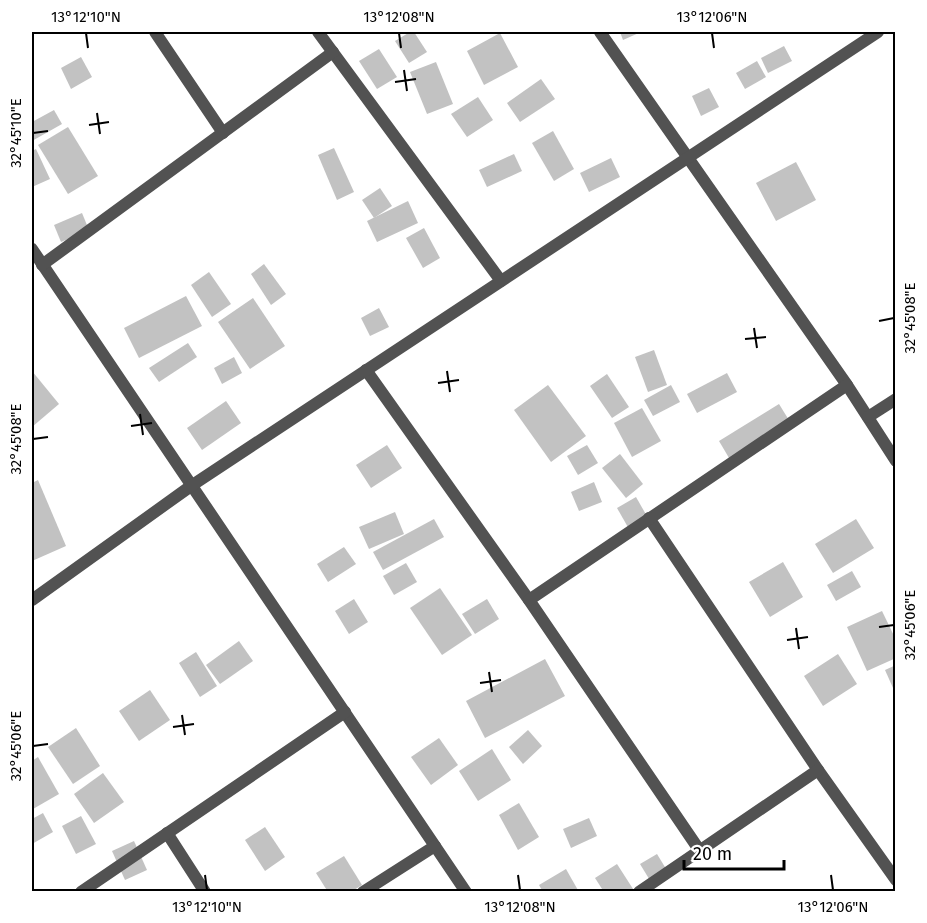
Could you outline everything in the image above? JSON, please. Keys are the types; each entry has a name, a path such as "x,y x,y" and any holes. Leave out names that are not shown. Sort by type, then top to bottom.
{"street":[{"path":"154,32 223,133"},
{"path":"318,32 501,281"},
{"path":"600,32 690,158 896,461"},
{"path":"32,600 191,486 878,32"},
{"path":"42,265 333,52"},
{"path":"32,249 466,891"},
{"path":"366,370 529,600 700,850"},
{"path":"529,600 847,386"},
{"path":"867,417 896,399"},
{"path":"649,518 818,770 896,880"},
{"path":"81,891 345,712"},
{"path":"639,891 818,770"},
{"path":"167,832 206,891"},
{"path":"363,891 435,846"}],"building":[{"path":"414,32 427,52 409,63 395,41"},
{"path":"620,32 641,32 623,40"},
{"path":"500,33 518,67 484,85 467,51"},
{"path":"784,46 792,61 768,73 761,58"},
{"path":"379,49 397,77 377,89 359,61"},
{"path":"81,57 92,77 71,89 61,68"},
{"path":"757,61 766,77 745,89 736,73"},
{"path":"436,62 453,104 427,114 410,72"},
{"path":"541,79 555,99 520,122 507,103"},
{"path":"709,88 719,107 701,116 692,96"},
{"path":"478,97 493,120 467,137 451,114"},
{"path":"54,110 62,124 32,141 32,122"},
{"path":"68,127 98,176 68,194 38,145"},
{"path":"553,131 574,169 554,181 532,143"},
{"path":"334,148 354,192 337,200 318,155"},
{"path":"36,149 50,179 32,187 32,151"},
{"path":"514,154 522,171 487,187 479,170"},
{"path":"611,158 620,177 589,192 580,173"},
{"path":"796,162 816,200 776,221 756,183"},
{"path":"380,188 392,206 374,218 362,200"},
{"path":"408,201 418,223 377,242 367,221"},
{"path":"82,213 89,230 61,242 54,225"},
{"path":"424,228 440,258 423,268 406,238"},
{"path":"264,264 286,294 271,305 251,274"},
{"path":"209,272 231,304 212,317 191,285"},
{"path":"186,296 202,326 139,358 124,328"},
{"path":"253,298 285,346 250,369 218,322"},
{"path":"379,308 389,327 370,336 361,318"},
{"path":"188,343 197,357 159,382 149,368"},
{"path":"654,350 667,385 648,392 635,357"},
{"path":"234,357 242,373 222,384 214,368"},
{"path":"32,371 59,404 32,427"},
{"path":"727,373 737,392 697,413 687,394"},
{"path":"607,374 629,407 612,418 590,386"},
{"path":"548,385 586,436 551,462 514,410"},
{"path":"671,385 680,402 653,416 644,400"},
{"path":"226,401 241,423 202,450 187,428"},
{"path":"779,404 792,425 732,463 719,441"},
{"path":"642,408 661,441 632,457 614,423"},
{"path":"387,445 402,468 371,488 356,465"},
{"path":"587,445 598,463 578,475 567,456"},
{"path":"620,454 643,484 626,498 602,468"},
{"path":"38,480 66,546 32,561 32,483"},
{"path":"594,482 602,502 579,511 571,492"},
{"path":"636,497 648,518 629,529 617,508"},
{"path":"395,512 404,534 369,549 359,527"},
{"path":"434,519 444,537 383,570 373,552"},
{"path":"856,519 874,548 833,573 815,544"},
{"path":"344,547 356,564 328,582 317,564"},
{"path":"783,562 803,597 770,617 749,582"},
{"path":"406,563 417,582 394,595 383,576"},
{"path":"852,571 861,587 836,601 827,585"},
{"path":"440,588 472,635 442,655 410,608"},
{"path":"354,599 368,622 349,634 335,611"},
{"path":"487,599 499,619 475,634 462,614"},
{"path":"882,611 896,640 896,658 867,671 847,627"},
{"path":"239,641 253,661 220,684 206,665"},
{"path":"196,652 217,686 200,697 179,663"},
{"path":"838,654 857,684 823,706 804,676"},
{"path":"545,659 565,696 485,738 466,701"},
{"path":"896,665 896,687 893,688 885,670"},
{"path":"150,690 170,720 139,741 119,711"},
{"path":"76,728 100,766 73,784 48,747"},
{"path":"528,730 542,746 523,764 509,747"},
{"path":"439,738 458,765 431,785 411,757"},
{"path":"492,749 511,780 478,801 459,771"},
{"path":"38,757 59,794 33,809 32,761"},
{"path":"103,773 124,802 94,823 74,794"},
{"path":"519,803 539,837 518,850 499,815"},
{"path":"43,813 53,832 32,844 32,819"},
{"path":"81,816 96,844 76,854 62,826"},
{"path":"589,818 597,836 571,848 563,829"},
{"path":"265,827 285,857 265,871 245,840"},
{"path":"134,841 147,870 125,880 112,851"},
{"path":"657,854 671,877 654,887 640,864"},
{"path":"344,856 362,885 351,892 328,892 316,873"},
{"path":"617,864 635,892 604,892 595,878"},
{"path":"566,869 579,892 543,892 539,885"}]}
